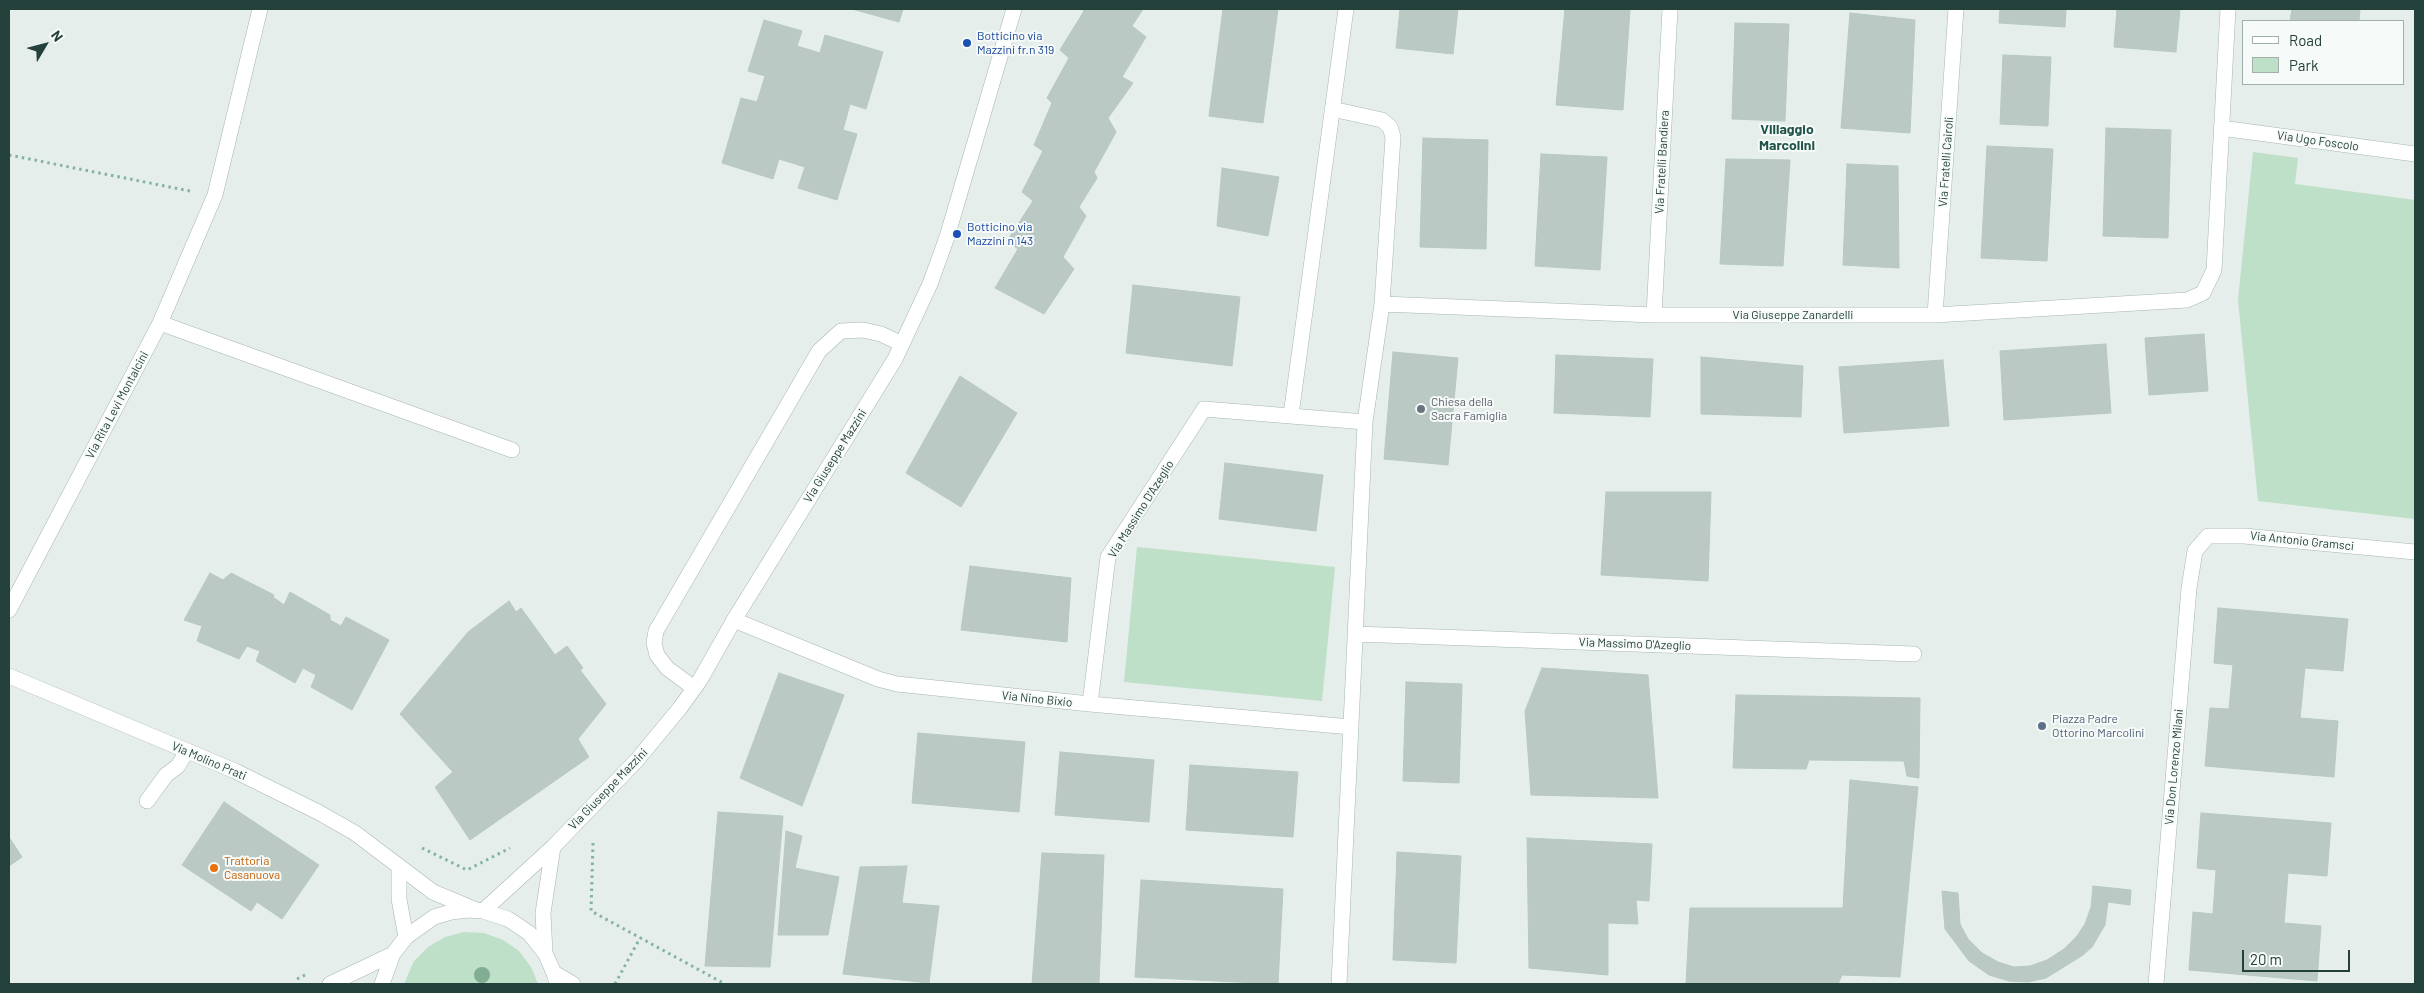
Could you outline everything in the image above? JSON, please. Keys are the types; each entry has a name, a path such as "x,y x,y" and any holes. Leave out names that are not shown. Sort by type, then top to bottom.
{"street":[{"name":"Via Rita Levi Montalcini","path":"9,610 160,323 215,195 260,9"},
{"name":"Via Giuseppe Mazzini","path":"480,911 553,847 654,741 694,688 895,359 930,284 947,237 1014,9"},
{"path":"1291,415 1346,9"},
{"name":"Via Fratelli Bandiera","path":"1654,315 1670,9"},
{"name":"Via Fratelli Cairoli","path":"1935,315 1956,9"},
{"path":"2221,128 2228,9"},
{"path":"1332,109 1382,120 1390,127 1393,137 1382,304 1365,422 1339,984"},
{"name":"Via Giuseppe Zanardelli","path":"1382,304 1654,315 1935,315 2187,300 2203,293 2214,270 2221,128"},
{"name":"Via Ugo Foscolo","path":"2221,128 2415,154"},
{"path":"160,323 512,450"},
{"path":"694,688 668,668 657,655 654,643 656,631 819,351 841,331 863,330 881,334 902,344"},
{"name":"Via Massimo D'Azeglio","path":"1090,704 1108,557 1204,409 1365,422"},
{"name":"Via Antonio Gramsci","path":"2195,550 2208,536 2244,536 2415,552"},
{"name":"Via Don Lorenzo Milani","path":"2156,984 2189,588 2195,550"},
{"name":"Via Nino Bixio","path":"734,620 878,679 897,684 1090,704 1351,726"},
{"name":"Via Massimo D'Azeglio","path":"1356,634 1914,654"},
{"name":"Via Molino Prati","path":"9,676 235,771 318,812 356,833 433,892 480,911"},
{"path":"147,801 166,775 178,766 187,751"},
{"path":"545,952 543,913 553,847"},
{"path":"399,866 399,899 406,937"},
{"path":"382,984 393,954 406,937 434,917 451,912 480,911 508,918 529,933 545,952 556,978 573,984"},
{"path":"330,984 393,954"}],"path":[{"path":"9,155 215,195"},
{"path":"593,838 591,911 725,984"},
{"path":"422,848 467,870 514,846"},
{"path":"615,984 640,938"},
{"path":"297,979 313,970"}],"green space":[{"path":"2253,152 2298,158 2295,184 2415,200 2415,519 2258,501 2238,300"},
{"path":"1137,547 1335,567 1322,701 1124,682"},
{"path":"464,932 484,933 503,940 519,951 531,967 538,984 404,984 414,961 428,947 445,937"}],"building":[{"path":"852,9 903,9 899,22"},
{"path":"1083,9 1143,9 1132,26 1146,37 1122,77 1133,83 1108,118 1116,132 1094,172 1097,178 1079,207 1086,216 1063,257 1074,269 1044,314 995,288 1018,249 1007,241 1033,201 1022,192 1043,151 1034,145 1052,103 1047,98 1069,58 1060,50 1084,11"},
{"path":"1223,9 1278,9 1263,123 1209,116"},
{"path":"1400,9 1458,9 1453,54 1396,48"},
{"path":"1565,9 1630,9 1623,110 1556,105"},
{"path":"2000,9 2066,9 2065,27 1999,23"},
{"path":"2117,9 2180,9 2176,52 2114,47"},
{"path":"2292,9 2360,9 2359,20 2290,20"},
{"path":"1850,13 1915,20 1910,133 1841,128"},
{"path":"764,20 802,31 797,46 820,53 825,35 883,52 866,109 850,104 843,130 857,134 837,200 798,188 805,167 779,159 773,179 722,163 741,98 757,102 765,76 748,71"},
{"path":"1735,23 1789,24 1785,121 1732,119"},
{"path":"2003,55 2051,57 2048,126 2000,124"},
{"path":"2106,128 2171,130 2168,238 2103,236"},
{"path":"1423,138 1488,140 1486,249 1420,247"},
{"path":"1987,146 2053,149 2047,261 1981,258"},
{"path":"1541,154 1607,157 1600,270 1535,266"},
{"path":"1726,159 1790,160 1783,266 1720,264"},
{"path":"1847,164 1898,166 1899,268 1843,265"},
{"path":"1222,168 1279,177 1268,236 1217,226"},
{"path":"1133,285 1240,297 1232,366 1126,353"},
{"path":"2204,334 2208,391 2149,395 2145,338"},
{"path":"2106,344 2111,413 2004,420 2000,351"},
{"name":"Chiesa della Sacra Famiglia","path":"1393,352 1458,358 1448,465 1384,459"},
{"path":"1556,355 1653,359 1650,417 1554,413"},
{"path":"1701,357 1803,366 1801,417 1701,414"},
{"path":"1943,360 1949,426 1844,433 1839,367"},
{"path":"960,376 1017,413 961,507 906,473"},
{"path":"1225,463 1323,475 1316,531 1219,519"},
{"path":"1606,492 1711,492 1708,581 1601,575"},
{"path":"970,566 1071,578 1067,642 961,630"},
{"path":"210,573 223,580 231,573 274,595 273,597 284,605 290,592 330,615 330,620 341,626 346,617 389,640 352,710 311,687 316,675 303,668 295,683 256,661 260,651 247,646 239,659 197,641 202,626 184,620"},
{"path":"509,601 516,612 521,608 555,655 567,646 583,668 580,670 606,704 578,739 589,757 470,840 435,787 453,772 400,714 468,632"},
{"path":"2218,608 2348,619 2343,671 2305,668 2300,718 2338,721 2334,777 2205,766 2210,708 2229,709 2233,665 2214,663"},
{"path":"1542,668 1648,675 1658,798 1531,795 1525,711"},
{"path":"779,673 844,695 802,806 740,778"},
{"path":"1406,682 1462,684 1459,783 1403,781"},
{"path":"1736,695 1920,698 1919,778 1907,776 1904,761 1809,760 1806,769 1733,768"},
{"path":"918,733 1025,742 1019,812 912,803"},
{"path":"1060,752 1154,760 1149,822 1055,815"},
{"path":"1190,765 1298,772 1293,837 1186,830"},
{"path":"1850,780 1918,787 1900,977 1842,975 1838,984 1686,984 1690,908 1843,908"},
{"path":"224,802 319,865 282,919 257,902 251,911 182,865"},
{"path":"718,812 783,816 770,967 705,966"},
{"path":"2201,813 2331,823 2327,876 2288,873 2284,923 2321,926 2317,981 2189,970 2193,912 2213,914 2216,870 2197,868"},
{"path":"786,831 802,836 795,868 839,877 828,935 778,935"},
{"path":"9,837 22,857 9,866"},
{"path":"1527,838 1652,844 1649,901 1636,900 1638,924 1608,923 1608,975 1529,968"},
{"path":"1397,852 1461,856 1456,963 1393,960"},
{"path":"1042,853 1104,855 1099,984 1032,984"},
{"path":"907,866 902,903 939,906 929,983 843,974 860,867"},
{"path":"1141,880 1283,889 1278,984 1135,977"},
{"path":"2093,886 2131,890 2130,905 2108,902 2105,925 2092,947 2083,955 2046,978 2028,982 2009,981 1989,975 1969,961 1945,929 1942,891 1958,893 1960,924 1968,939 1982,953 1998,962 2014,967 2030,966 2047,960 2064,949 2077,936 2085,924 2091,907"}],"place":[{"name":"Botticino via Mazzini fr.n 319","path":"967,43"},
{"name":"Botticino via Mazzini n 143","path":"957,234"},
{"name":"Chiesa della Sacra Famiglia","path":"1421,409"},
{"name":"Piazza Padre Ottorino Marcolini","path":"2042,726"},
{"name":"Trattoria Casanuova","path":"214,868"}],"district":[{"name":"Villaggio Marcolini","path":"1787,138"}]}
